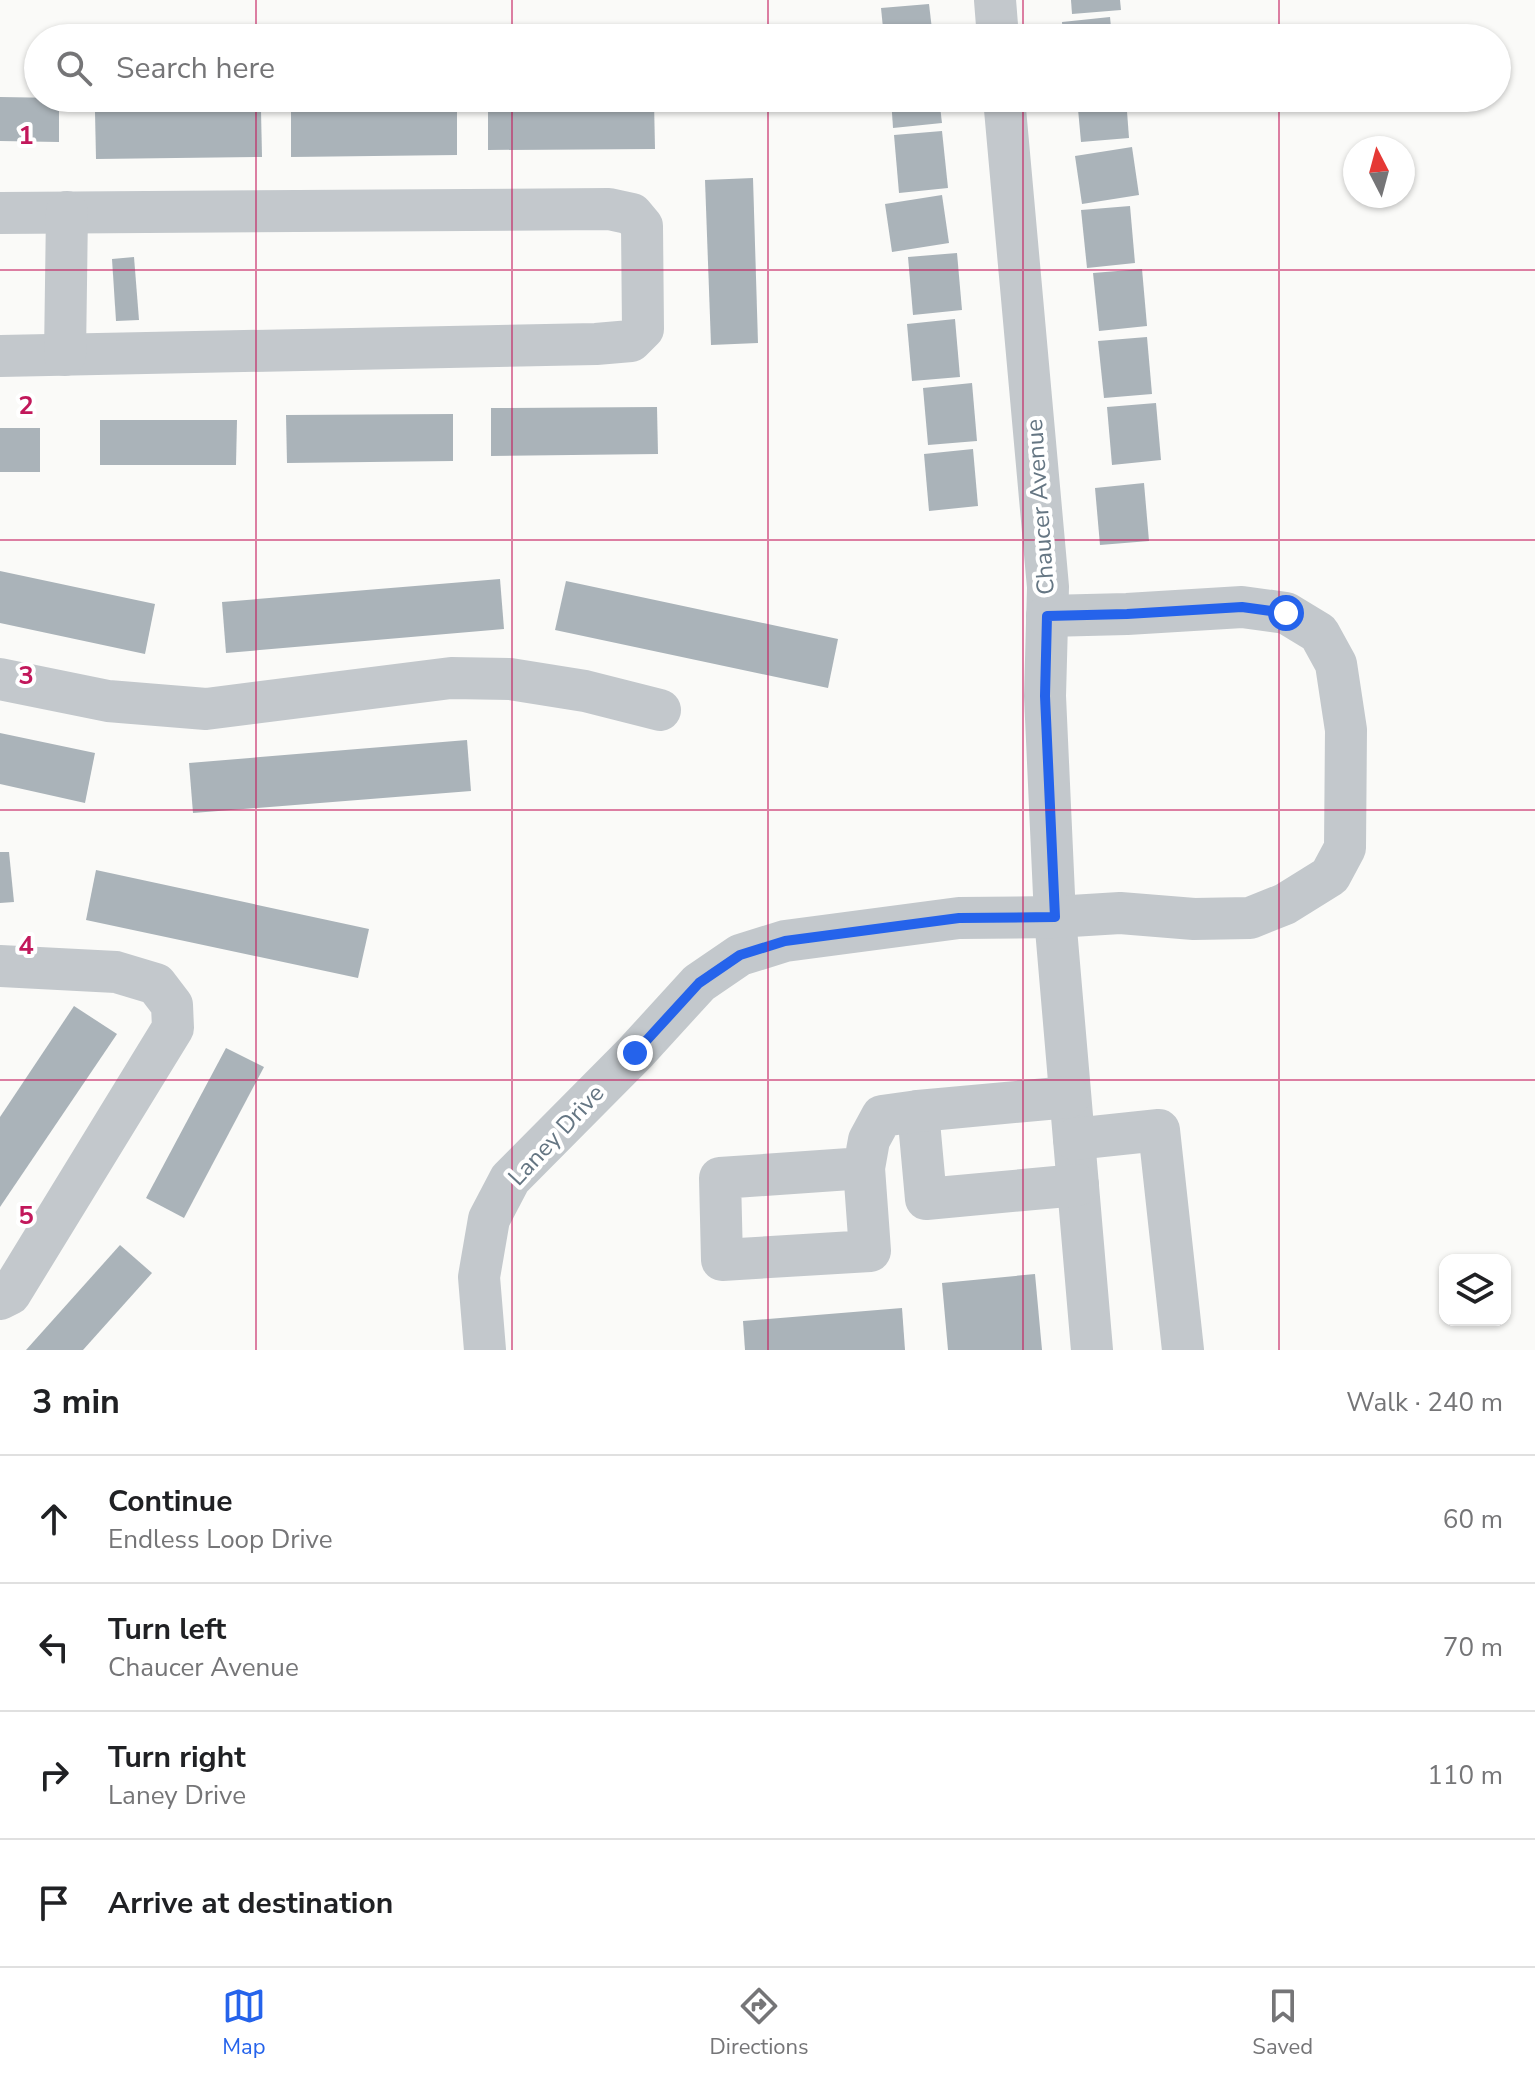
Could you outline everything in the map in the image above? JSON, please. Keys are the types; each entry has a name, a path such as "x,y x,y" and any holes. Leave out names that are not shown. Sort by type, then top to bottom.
{"street":[{"path":"995,0 997,24"},
{"name":"Chaucer Avenue","path":"1005,112 1048,587 1045,696 1055,917 1092,1350"},
{"path":"0,213 593,209 632,214 642,226 643,329 631,341 596,344 0,356"},
{"path":"65,355 67,212"},
{"name":"Laney Drive","path":"485,1350 479,1277 489,1219 510,1179 635,1053 699,983 740,955 785,941 959,918 1120,913 1194,919 1250,918 1285,904 1330,876 1345,848 1346,730 1336,664 1319,633 1286,613 1242,607 1047,616"},
{"path":"0,679 108,701 206,709 451,678 510,679 585,691 660,710"},
{"path":"0,966 116,972 156,984 172,1005 173,1028 10,1294 0,1299"},
{"path":"864,1168 869,1140 882,1116 1069,1097"},
{"path":"918,1111 926,1199 1078,1185"},
{"path":"1074,1139 1159,1130 1183,1350"}],"building":[{"path":"1071,0 1120,0 1121,10 1072,14"},
{"path":"929,4 931,24 883,24 881,8"},
{"path":"1110,17 1111,24 1062,24"},
{"path":"0,97 24,97 24,112 59,112 59,142 0,141"},
{"path":"95,112 261,112 262,157 96,159"},
{"path":"291,112 457,112 457,155 291,157"},
{"path":"488,112 654,112 655,149 488,150"},
{"path":"892,112 941,112 942,123 893,128"},
{"path":"1078,112 1127,112 1129,138 1081,142"},
{"path":"942,131 948,188 899,193 894,135"},
{"path":"1132,147 1139,195 1082,204 1075,156"},
{"path":"753,178 758,343 711,345 705,180"},
{"path":"942,195 949,243 892,252 885,204"},
{"path":"1130,206 1135,263 1087,268 1081,210"},
{"path":"957,253 962,310 913,315 908,257"},
{"path":"134,257 139,320 116,321 112,259"},
{"path":"1142,269 1147,326 1099,331 1093,273"},
{"path":"955,319 960,377 912,381 907,324"},
{"path":"1147,337 1152,394 1104,398 1098,341"},
{"path":"972,383 977,441 928,445 923,388"},
{"path":"1156,403 1161,460 1112,465 1107,407"},
{"path":"657,407 658,454 491,456 491,408"},
{"path":"453,414 453,461 287,463 286,415"},
{"path":"100,420 237,420 236,465 100,465"},
{"path":"0,428 40,428 40,472 0,472"},
{"path":"973,449 978,506 929,511 924,454"},
{"path":"1144,483 1149,541 1100,545 1095,488"},
{"path":"0,571 155,604 145,654 0,623"},
{"path":"500,579 504,629 226,653 222,602"},
{"path":"566,581 838,639 828,688 555,630"},
{"path":"0,733 95,753 85,803 0,784"},
{"path":"467,740 471,791 193,813 189,763"},
{"path":"0,852 9,852 14,902 0,903"},
{"path":"96,870 369,929 358,978 86,920"},
{"path":"74,1006 117,1034 0,1207 0,1117"},
{"path":"226,1048 264,1067 184,1218 146,1198"},
{"path":"120,1245 152,1273 83,1350 26,1350"},
{"path":"1035,1274 1042,1350 948,1350 942,1283"},
{"path":"902,1308 905,1350 745,1350 743,1321"}],"route":[{"path":"635,1053 699,983 740,955 785,941 881,927 959,918 1055,917 1045,696 1047,616 1242,607 1286,613"}]}
